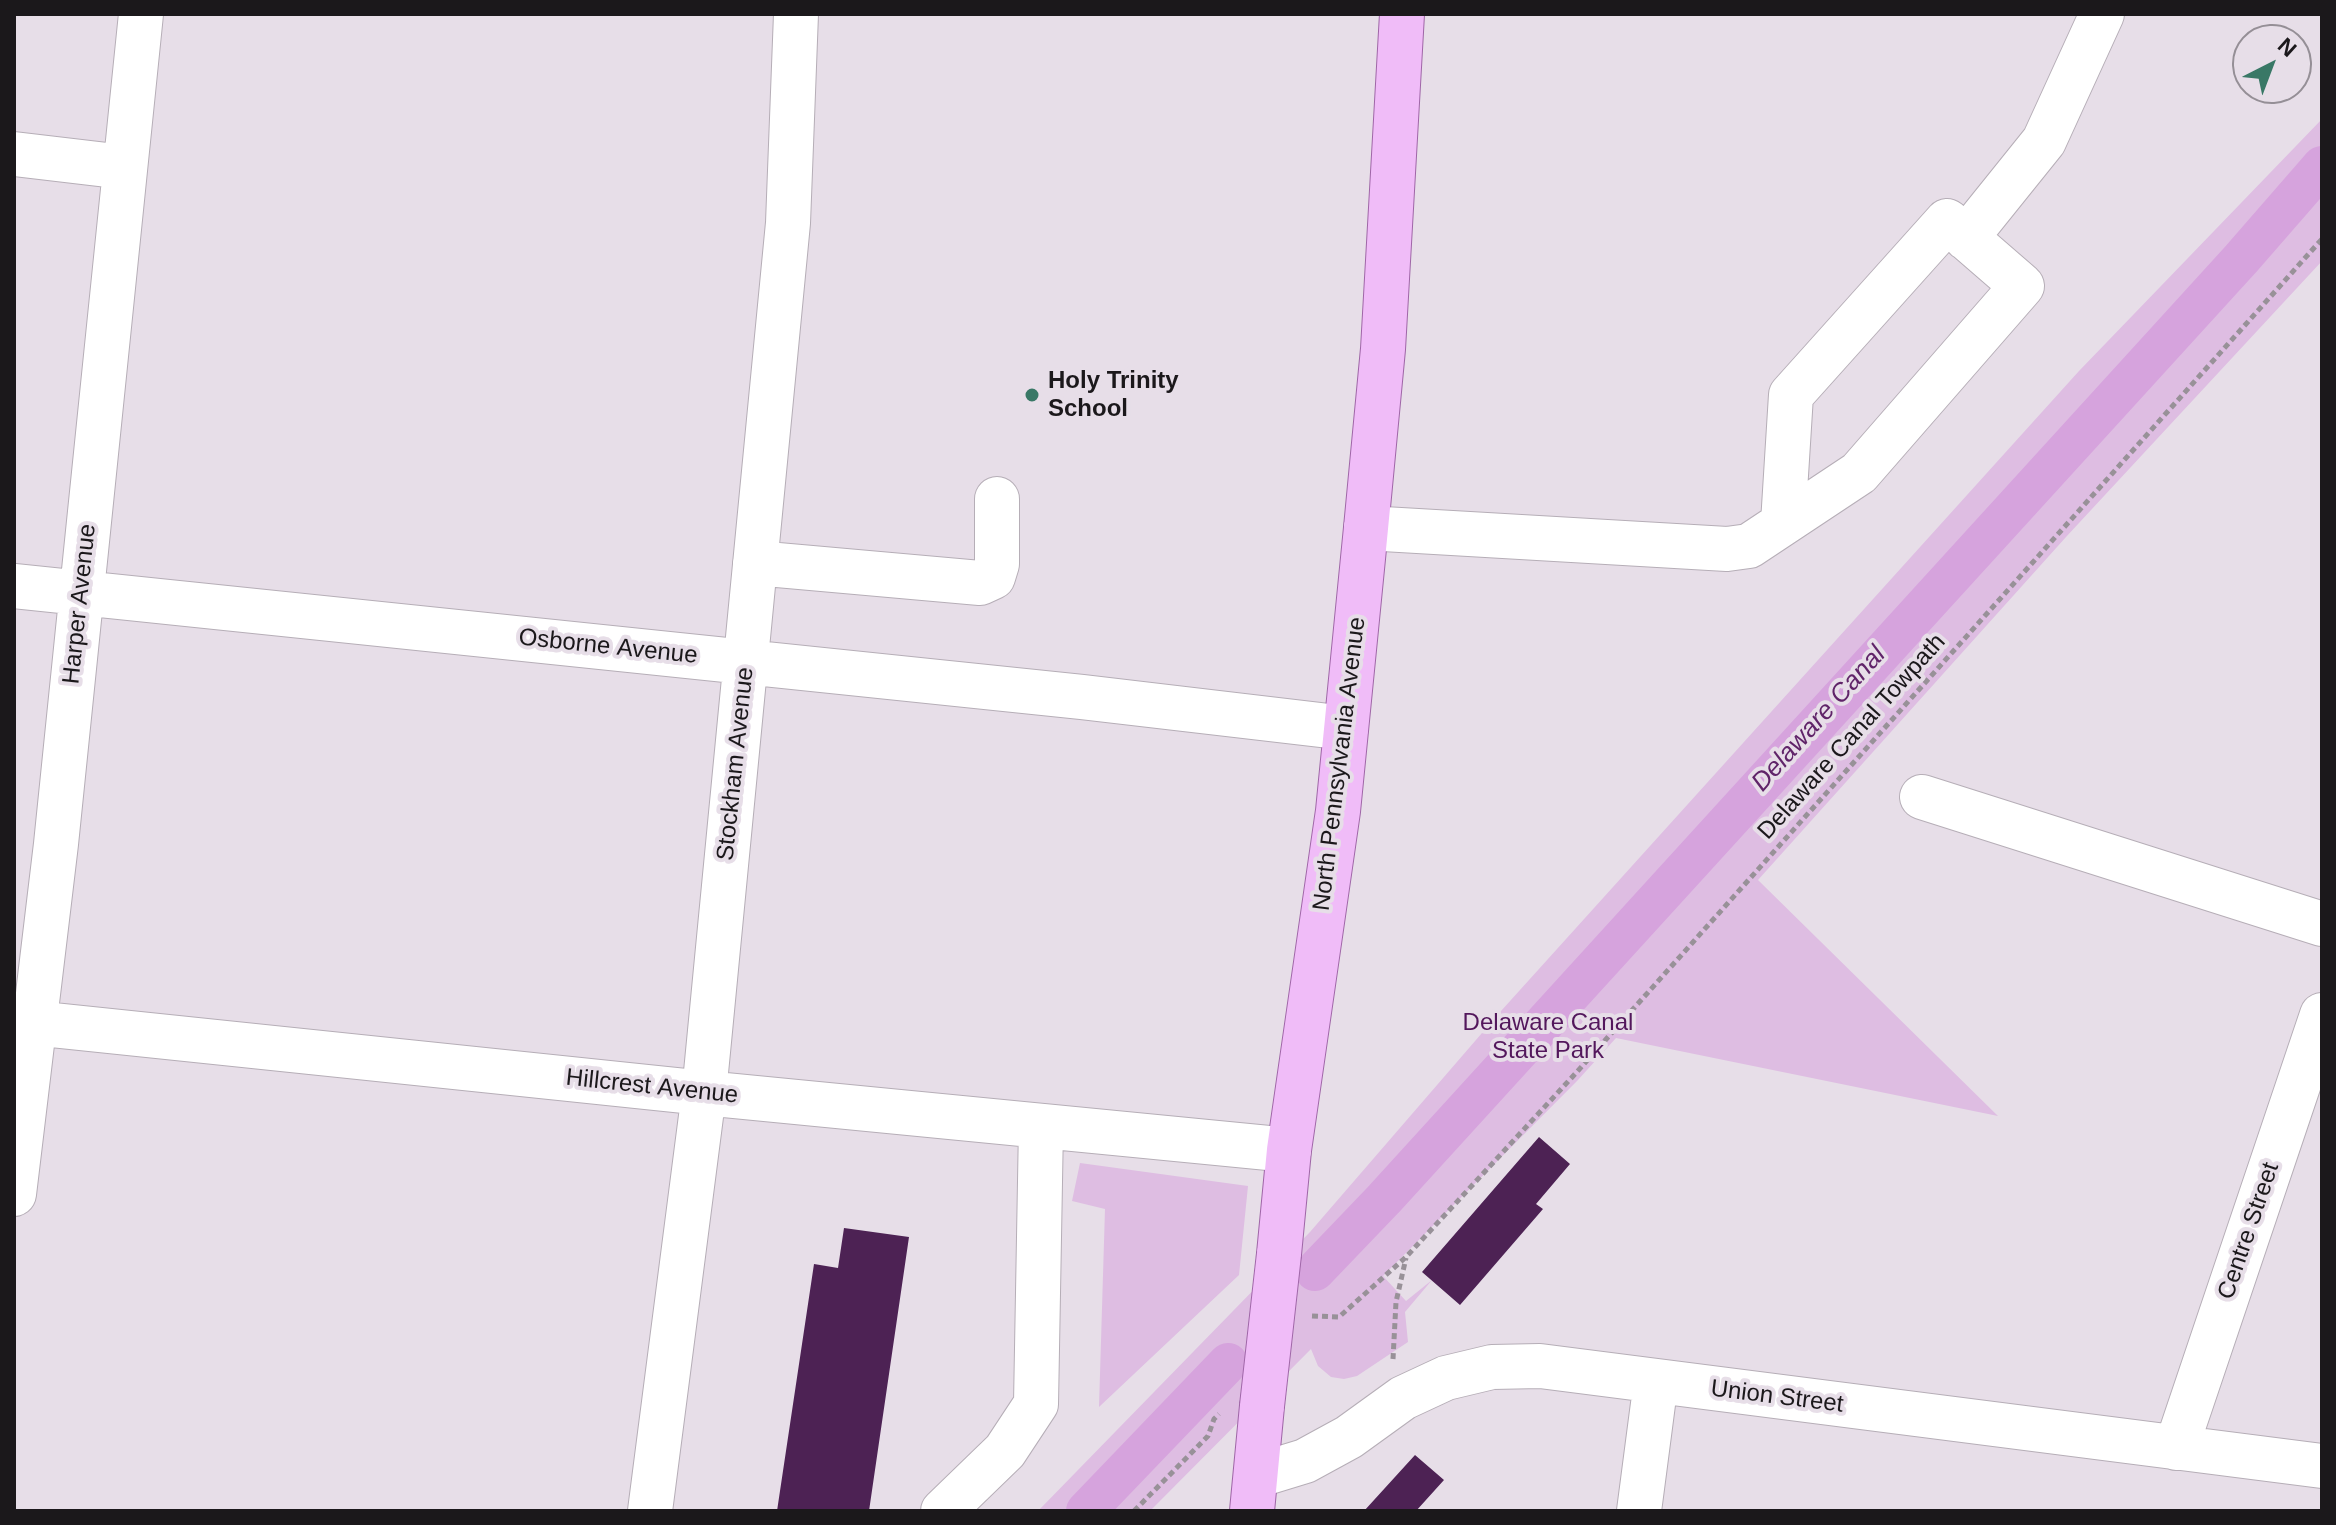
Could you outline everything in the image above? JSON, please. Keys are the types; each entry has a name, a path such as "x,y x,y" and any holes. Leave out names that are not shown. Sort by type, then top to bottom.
{"main road":[{"name":"North Pennsylvania Avenue","path":"1254,1494 1289,1150 1338,811 1383,349 1402,14"}],"street":[{"name":"Harper Avenue","path":"14,1194 24,1022 56,844 141,14"},
{"name":"Stockham Avenue","path":"650,1511 704,1093 788,223 796,14"},
{"path":"1966,238 2044,141 2102,14"},
{"path":"14,154 124,167"},
{"path":"1366,528 1727,549 1749,546 1859,473 2022,286 1947,221 1791,395 1783,523"},
{"path":"755,563 980,583 993,577 997,564 997,499"},
{"name":"Osborne Avenue","path":"14,586 746,661 1346,728"},
{"path":"1922,797 2322,924"},
{"name":"Centre Street","path":"2176,1448 2322,1015"},
{"name":"Hillcrest Avenue","path":"24,1022 1289,1150"},
{"path":"943,1511 1005,1451 1036,1404 1041,1126"},
{"name":"Union Street","path":"1254,1494 1349,1437 1403,1398 1446,1378 1492,1367 1540,1366 2322,1466"},
{"path":"1639,1511 1656,1381"}],"path":[{"name":"Delaware Canal Towpath","path":"1392,1360 1396,1302 1406,1257 1586,1062 2322,239"}],"green space":[{"name":"Delaware Canal State Park","path":"2322,119 2322,261 2066,537 1758,880 1998,1116 1616,1038 1383,1276 1406,1301 1432,1280 1405,1312 1408,1342 1357,1376 1344,1379 1331,1377 1318,1366 1311,1349 1150,1511 1038,1511 1310,1232 1501,1011 2079,371"},
{"path":"1080,1163 1248,1186 1239,1275 1099,1407 1105,1209 1072,1201"}],"building":[{"path":"1539,1137 1570,1164 1536,1204 1543,1209 1460,1305 1422,1272"},
{"path":"844,1228 909,1237 869,1511 777,1511 814,1264 838,1268"},
{"path":"1415,1455 1444,1480 1416,1511 1364,1511"}],"waterway":[{"name":"Delaware Canal","path":"1315,1271 2241,259 2322,166"},
{"name":"Delaware Canal","path":"1086,1511 1228,1363"}],"place":[{"name":"Holy Trinity School","path":"1032,395"}]}
